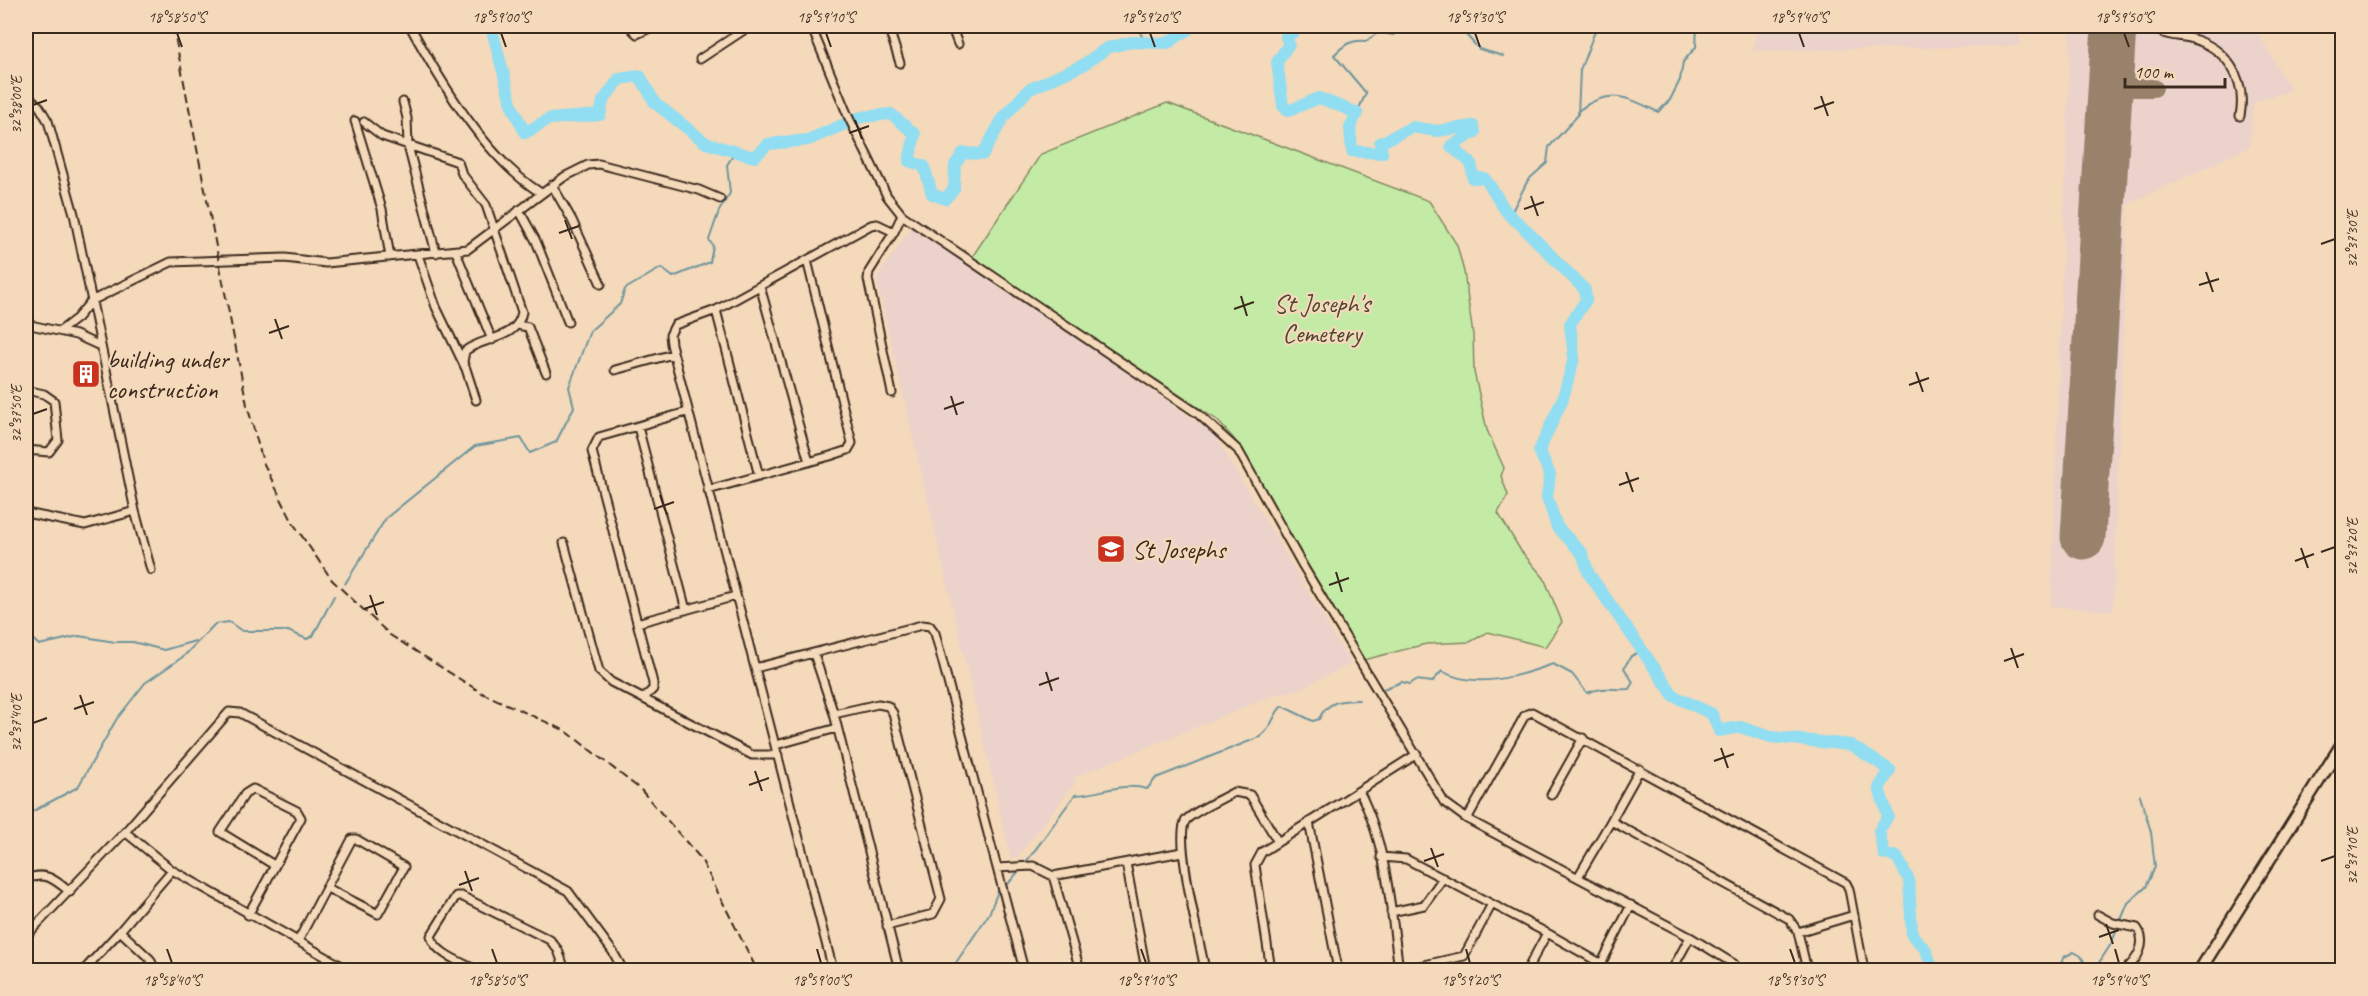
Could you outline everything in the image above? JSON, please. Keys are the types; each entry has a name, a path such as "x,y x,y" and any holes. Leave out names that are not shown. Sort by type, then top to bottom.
{"street":[{"path":"410,26 461,110 506,167 522,181 541,192"},
{"path":"629,26 637,34 654,26"},
{"path":"700,59 744,30 745,26"},
{"path":"811,26 848,116 887,196 902,215 1197,413 1224,434 1238,450 1303,567 1444,802 1467,819 1690,936 1734,964 1737,970"},
{"path":"888,26 900,63"},
{"path":"951,26 958,44"},
{"path":"2155,26 2160,32 2206,43 2221,53 2237,75 2241,87 2243,99 2240,116"},
{"path":"26,94 39,106 48,121 74,214 135,511 151,570"},
{"path":"403,102 407,118 408,146 436,253"},
{"path":"355,121 382,209 390,256"},
{"path":"364,122 382,136 408,146 424,148 458,162 462,174 486,205 522,312 546,373"},
{"path":"60,331 77,318 91,301 171,262 285,258 326,263 456,252 468,249 541,192 578,168 599,164 699,190 720,199"},
{"path":"552,185 572,220 601,284"},
{"path":"519,210 536,241 568,322"},
{"path":"892,393 868,279 869,272 902,215"},
{"path":"834,970 687,412 670,335 675,325 717,310 871,225 877,224 894,232"},
{"path":"456,252 492,340"},
{"path":"418,255 436,307 461,350 476,400"},
{"path":"708,490 848,450 852,443 807,260"},
{"path":"760,286 809,462"},
{"path":"717,310 759,476"},
{"path":"461,350 492,340 517,325 522,312"},
{"path":"26,324 60,331 100,346"},
{"path":"517,325 528,327"},
{"path":"615,370 673,354"},
{"path":"26,390 44,394 54,401 58,440 49,452 26,450"},
{"path":"644,698 653,689 653,684 592,451 599,436 687,412"},
{"path":"638,427 686,610"},
{"path":"26,513 85,525 135,511"},
{"path":"564,543 599,671 611,682 752,755 778,755"},
{"path":"638,623 736,596"},
{"path":"755,668 922,625 930,626 935,633 1024,970"},
{"path":"814,654 834,714 899,970"},
{"path":"834,714 878,704 888,706 893,713 941,899 933,914 887,926"},
{"path":"26,936 125,832 229,712 240,713 568,891 614,952 623,970"},
{"path":"1467,819 1527,713 1532,712 1846,883 1864,970"},
{"path":"776,745 837,728"},
{"path":"1551,795 1583,738"},
{"path":"2200,970 2343,744"},
{"path":"1271,970 1256,865 1262,852 1417,754"},
{"path":"1578,877 1640,769"},
{"path":"248,915 301,820 300,815 267,794 253,789 245,794 220,832 274,865"},
{"path":"1359,791 1371,813 1382,857 1401,970 1464,956 1492,904"},
{"path":"1205,970 1182,852 1182,830 1186,820 1234,792 1250,795 1278,842"},
{"path":"1611,821 1790,919 1798,932 1807,970"},
{"path":"1309,822 1338,970"},
{"path":"125,832 171,870 349,970"},
{"path":"298,941 352,839 356,839 404,867 378,914 327,888"},
{"path":"997,868 1033,866 1053,876 1182,852"},
{"path":"1382,857 1406,859 1547,933 1600,967 1630,905"},
{"path":"1126,863 1146,970"},
{"path":"84,970 171,870"},
{"path":"26,879 35,875 50,876 70,892"},
{"path":"1053,876 1080,970"},
{"path":"1391,912 1424,905 1443,878"},
{"path":"476,970 437,949 432,943 431,936 456,896 461,896 550,940 558,950 565,970"},
{"path":"1798,932 1854,915"},
{"path":"2098,915 2114,923 2137,928 2142,934 2142,947 2132,964 2125,970"},
{"path":"120,931 150,959 155,970"},
{"path":"1527,970 1547,933"},
{"path":"1672,970 1690,936"}],"shaded area":[{"path":"1757,26 2020,26 2020,46 1753,51"},
{"path":"2067,26 2254,26 2291,90 2253,103 2250,147 2128,204 2113,611 2051,606 2070,34"},
{"name":"St Josephs","path":"912,227 1104,356 1214,434 1351,664 1299,689 1274,695 1075,777 1076,782 1016,858 1011,859 876,278"}],"green space":[{"name":"St Joseph's Cemetery","path":"1167,103 1429,201 1457,245 1464,272 1473,335 1474,372 1487,430 1504,468 1501,476 1508,495 1498,513 1521,551 1544,578 1562,622 1545,647 1488,632 1470,642 1426,644 1364,660 1234,439 1217,420 972,257 1041,154"}],"waterway":[{"path":"491,26 512,106 525,133 549,119 600,115 603,101 619,79 640,76 655,103 706,143 754,157 768,144 808,140 861,117 891,114 915,134 909,161 924,166 932,194 945,199 954,189 955,165 963,153 983,154 1003,118 1028,90 1083,65 1107,48 1131,42 1168,43 1193,26"},
{"path":"1140,26 1145,43"},
{"path":"1302,26 1286,37 1289,44 1277,62 1283,106 1288,111 1319,98 1357,113 1350,128 1352,151 1382,153 1380,143 1412,127 1437,131 1473,126 1475,132 1451,146 1471,163 1473,178 1484,178 1513,219 1585,290 1586,300 1570,324 1574,358 1563,398 1539,451 1550,474 1547,497 1557,527 1582,553 1589,574 1674,696 1712,714 1719,731 1740,727 1771,737 1851,745 1890,770 1879,788 1888,816 1879,831 1884,854 1897,857 1909,880 1912,935 1926,950 1933,970"},
{"path":"1357,113 1366,93 1334,55 1352,42 1366,41 1379,32 1393,35 1405,26"},
{"path":"1458,26 1479,49 1503,56"},
{"path":"1509,217 1528,180 1547,163 1549,147 1578,115 1580,70 1597,26"},
{"path":"1578,111 1599,99 1618,97 1637,102 1658,112 1670,100 1680,80 1683,62 1696,47 1697,26"},
{"path":"345,584 386,518 475,446 521,438 530,453 556,442 574,407 569,387 590,331 620,304 625,289 661,268 673,277 710,262 713,246 709,240 719,211 730,193 727,165 735,152"},
{"path":"26,815 78,787 116,720 145,683 184,656 215,624 229,622 242,631 288,631 307,639 313,636 334,596"},
{"path":"26,633 39,645 79,636 115,642 133,642 164,650 195,641"},
{"path":"1383,689 1402,682 1410,684 1416,680 1432,682 1442,671 1468,680 1482,680 1526,673 1553,664 1572,674 1587,693 1603,689 1629,689 1633,682 1624,668 1631,656 1642,651"},
{"path":"1025,863 1075,795 1129,787 1147,789 1156,778 1260,737 1268,729 1282,706 1313,721 1319,719 1330,705 1346,700 1359,700"},
{"path":"2058,970 2064,957 2074,952 2081,956 2086,965 2095,969 2111,944 2128,903 2146,887 2155,867 2151,832 2140,795"},
{"path":"1008,884 1021,868"},
{"path":"951,970 989,914 998,891"}],"taxiway":[{"path":"2111,88 2154,88"}],"runway":[{"path":"2083,537 2114,26"}],"railway":[{"path":"173,26 247,405 263,462 293,523 332,580 390,635 482,693 566,731 641,790 701,859 757,970"}],"place":[{"name":"building under construction","path":"86,374"},
{"name":"St Josephs","path":"1111,549"}]}
